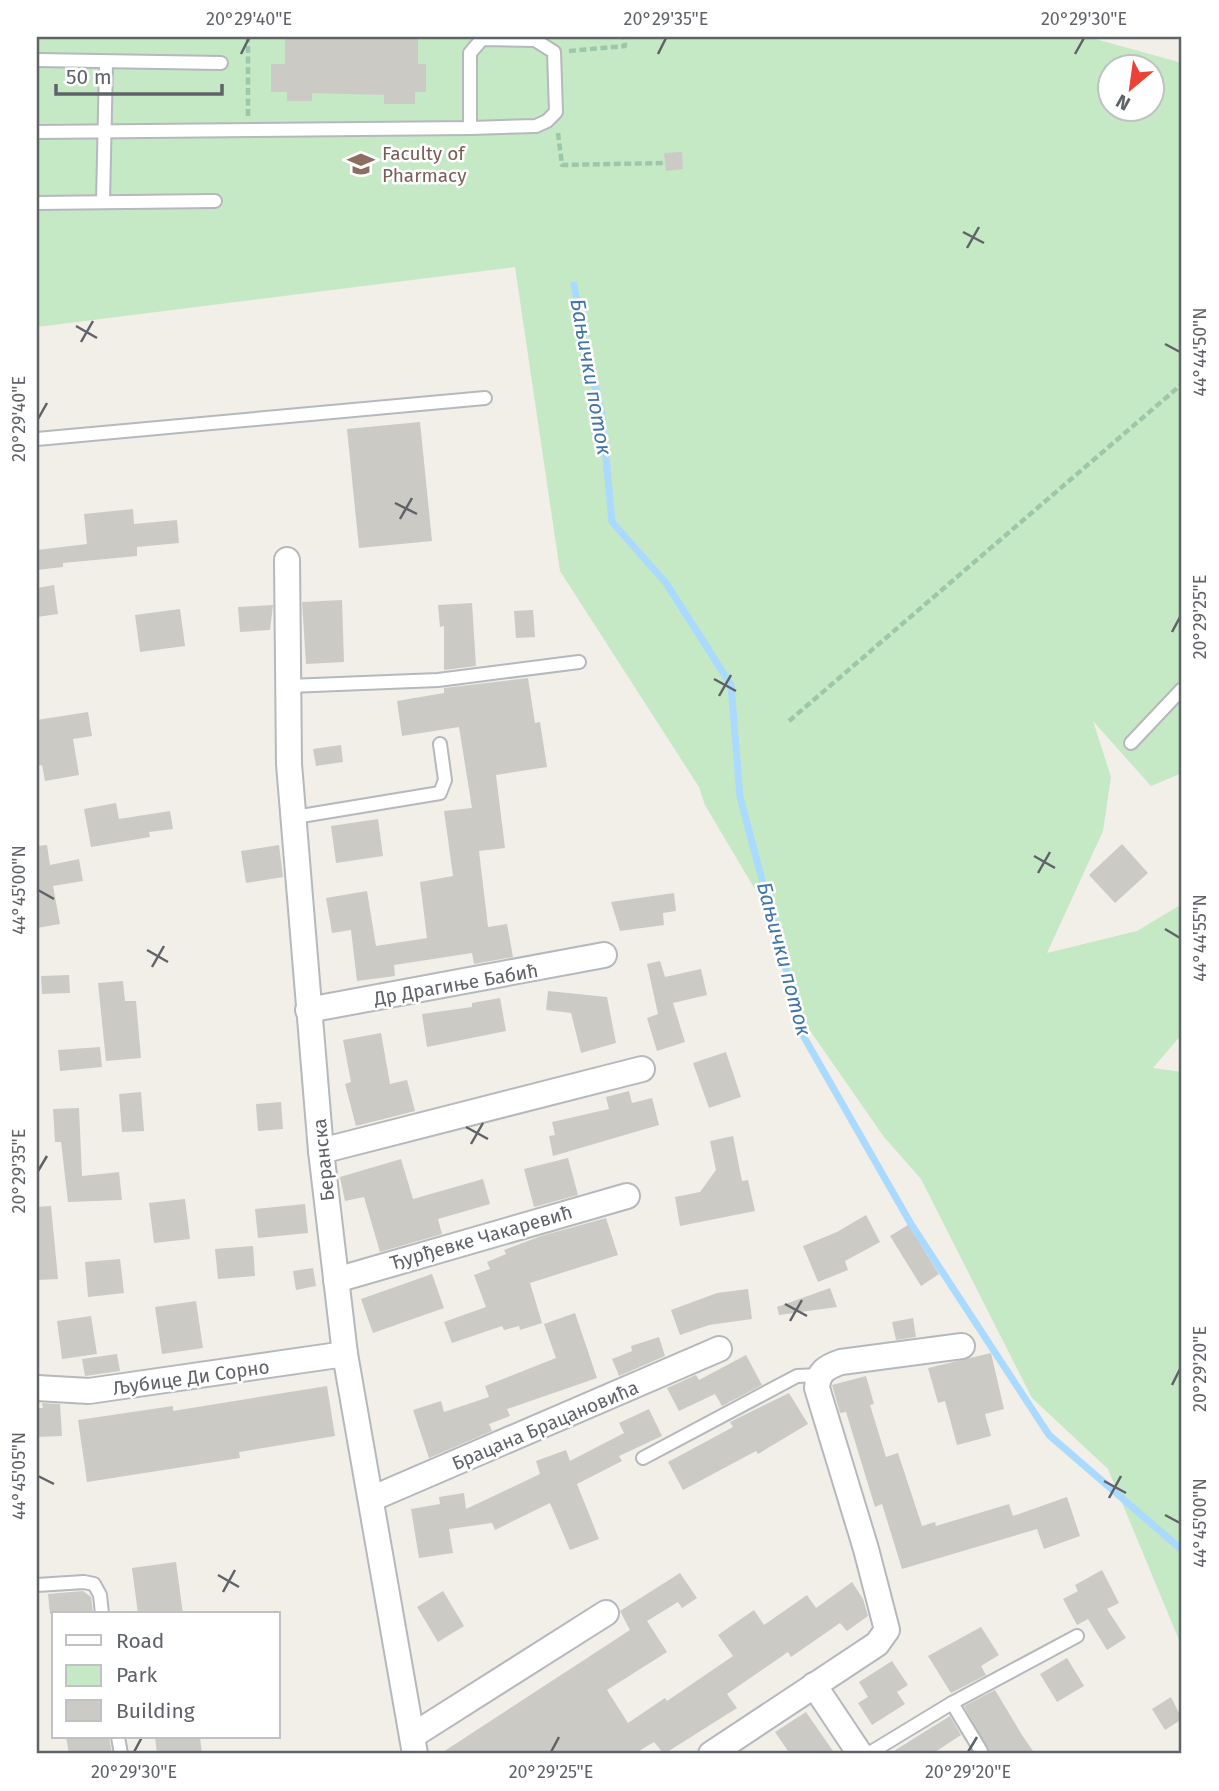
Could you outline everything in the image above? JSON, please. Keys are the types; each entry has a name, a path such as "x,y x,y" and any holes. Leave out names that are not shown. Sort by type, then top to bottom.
{"street":[{"name":"Беранска","path":"287,560 289,764 321,1151 345,1354 413,1745"},
{"name":"Др Драгиње Бабић","path":"308,1010 604,955"},
{"path":"321,1151 642,1069"},
{"name":"Ђурђевке Чакаревић","path":"336,1280 627,1196"},
{"path":"726,1750 814,1685 877,1644 885,1635 887,1624 817,1388 819,1377 830,1366 841,1362 962,1346"},
{"name":"Брацана Брацановића","path":"371,1499 719,1349"},
{"name":"Љубице Ди Сорно","path":"37,1388 89,1391 345,1354"},
{"path":"413,1745 606,1613"},
{"path":"814,1685 860,1754"}],"lane":[{"path":"37,132 247,132 470,128 536,125 547,121 555,112 554,52 535,40 482,40 474,44 470,52 470,128"},
{"path":"37,60 106,64 221,63"},
{"path":"103,202 106,64"},
{"path":"37,204 215,201"},
{"path":"37,439 485,398"},
{"path":"289,686 438,680 579,662"},
{"path":"1131,743 1182,689"},
{"path":"295,817 440,793 445,780 440,744"},
{"path":"643,1458 797,1376 819,1377"},
{"path":"37,1585 84,1582 94,1584 100,1595 103,1612"},
{"path":"868,1754 952,1703 1077,1636"},
{"path":"952,1703 981,1751"}],"path":[{"path":"247,132 248,37"},
{"path":"554,52 625,46 624,37"},
{"path":"555,112 562,165 665,163"},
{"path":"789,721 1182,384"}],"green space":[{"path":"37,37 1088,37 1142,52 1096,52 1096,122 1166,122 1166,59 1182,63 1182,773 1151,786 1093,721 1111,777 1103,831 1047,953 1137,931 1182,904 1182,1034 1153,1068 1182,1072 1182,1168 1179,1176 1182,1201 1182,1647 1108,1469 1032,1398 921,1179 884,1137 797,1012 763,903 705,805 699,787 560,571 515,267 37,327"}],"building":[{"path":"285,37 418,37 418,64 426,64 426,92 415,92 415,104 384,104 384,95 312,93 312,101 287,101 287,92 271,92 271,64 285,64"},
{"path":"682,152 683,169 666,171 664,153"},
{"path":"420,422 432,541 359,548 347,429"},
{"path":"133,509 134,524 177,520 179,543 137,547 137,556 63,563 63,567 37,570 37,550 87,544 84,514"},
{"path":"54,585 58,614 37,617 37,588"},
{"path":"342,600 344,662 306,664 302,602"},
{"path":"472,603 476,666 444,670 444,626 440,627 438,605"},
{"path":"273,605 270,630 240,632 238,607"},
{"path":"180,609 185,646 140,652 135,615"},
{"path":"533,610 535,637 516,638 514,611"},
{"path":"528,678 535,723 540,722 547,767 496,775 505,848 479,851 488,927 507,924 513,957 474,964 472,953 394,965 395,976 357,981 351,930 332,933 326,898 367,891 376,946 427,938 420,882 453,876 444,811 472,808 459,727 402,736 397,701 444,693 444,688"},
{"path":"88,712 92,736 73,739 79,775 45,781 42,765 37,766 37,720"},
{"path":"341,745 343,762 316,766 313,749"},
{"path":"116,803 119,819 170,811 173,829 149,832 150,837 91,847 84,809"},
{"path":"378,819 383,856 336,863 331,826"},
{"path":"1122,844 1148,873 1115,903 1089,875"},
{"path":"47,845 50,865 79,859 83,881 53,886 60,924 37,928 37,846"},
{"path":"279,845 283,877 246,883 241,851"},
{"path":"674,893 676,911 663,913 664,925 620,931 611,902"},
{"path":"660,961 665,977 701,969 707,995 673,1003 685,1042 657,1051 647,1018 658,1014 647,964"},
{"path":"69,975 70,993 42,994 41,976"},
{"path":"123,981 125,1001 136,1001 141,1058 106,1061 98,983"},
{"path":"548,991 607,997 616,1043 581,1053 571,1013 546,1010"},
{"path":"500,998 506,1031 427,1047 422,1014 472,1007 472,1003"},
{"path":"381,1033 390,1084 407,1080 415,1111 356,1126 345,1084 351,1082 343,1040"},
{"path":"100,1047 102,1067 60,1071 58,1050"},
{"path":"726,1052 741,1097 709,1108 693,1063"},
{"path":"629,1091 632,1103 652,1098 659,1125 553,1156 549,1136 555,1135 552,1122 609,1109 606,1097"},
{"path":"141,1092 144,1131 122,1132 119,1094"},
{"path":"281,1102 283,1129 258,1131 256,1104"},
{"path":"79,1108 82,1176 119,1172 122,1200 68,1202 61,1142 55,1142 53,1109"},
{"path":"733,1136 742,1181 748,1180 755,1211 680,1226 675,1197 700,1192 716,1170 710,1141"},
{"path":"568,1158 578,1195 534,1207 524,1169"},
{"path":"401,1159 413,1199 483,1179 490,1204 438,1219 442,1234 380,1252 364,1197 345,1201 340,1177"},
{"path":"185,1199 190,1239 154,1243 149,1203"},
{"path":"305,1204 308,1233 258,1238 255,1209"},
{"path":"51,1206 58,1279 37,1280 37,1207"},
{"path":"866,1215 880,1242 845,1261 848,1270 818,1282 803,1246 837,1232"},
{"path":"606,1218 618,1255 530,1283 542,1323 520,1330 519,1326 504,1330 502,1326 452,1343 444,1322 486,1307 474,1275 490,1269 487,1262 506,1254 504,1250 541,1236"},
{"path":"908,1225 939,1274 921,1286 890,1236"},
{"path":"253,1246 255,1276 218,1279 215,1249"},
{"path":"120,1259 124,1293 88,1297 85,1262"},
{"path":"313,1268 316,1286 296,1290 293,1271"},
{"path":"432,1274 444,1308 373,1333 361,1299"},
{"path":"830,1288 837,1307 779,1315 777,1307"},
{"path":"748,1289 752,1319 709,1325 680,1335 671,1310 717,1293"},
{"path":"196,1301 203,1348 162,1354 155,1307"},
{"path":"575,1313 597,1378 507,1409 510,1416 489,1424 492,1431 429,1458 413,1410 441,1401 444,1412 489,1397 485,1386 556,1358 544,1324"},
{"path":"91,1316 97,1354 62,1359 57,1321"},
{"path":"913,1318 916,1337 896,1340 892,1322"},
{"path":"659,1337 665,1356 619,1376 612,1359 632,1351 631,1346"},
{"path":"991,1353 1004,1409 985,1414 991,1436 957,1445 945,1401 938,1403 928,1368"},
{"path":"117,1354 120,1371 85,1376 82,1359"},
{"path":"746,1355 762,1385 722,1406 715,1394 679,1411 667,1388 696,1375 699,1380"},
{"path":"866,1376 874,1404 870,1405 886,1457 898,1453 922,1526 935,1522 936,1526 1009,1504 1013,1516 1067,1497 1080,1536 1044,1549 1037,1529 902,1569 882,1504 875,1507 846,1412 840,1413 832,1385"},
{"path":"327,1386 335,1436 239,1452 240,1458 87,1482 78,1420 173,1406 173,1411"},
{"path":"789,1393 808,1424 758,1454 756,1451 683,1490 668,1462 733,1427 730,1422"},
{"path":"42,1403 60,1404 62,1436 37,1437 37,1408 43,1408"},
{"path":"649,1409 662,1436 619,1456 622,1461 577,1484 599,1539 570,1550 550,1503 495,1530 492,1523 449,1529 453,1553 419,1558 411,1509 440,1504 439,1497 464,1493 466,1509 540,1474 536,1461 566,1450 570,1461 624,1433 619,1423"},
{"path":"176,1562 183,1612 138,1612 132,1568"},
{"path":"1102,1570 1119,1603 1107,1609 1126,1638 1107,1650 1088,1619 1077,1625 1063,1599 1078,1591 1075,1585"},
{"path":"680,1573 697,1598 682,1608 678,1602 647,1621 667,1652 607,1690 628,1723 665,1698 667,1701 733,1656 718,1635 754,1610 764,1625 807,1595 816,1608 852,1582 863,1599 868,1616 847,1631 840,1623 791,1657 788,1652 727,1694 737,1708 664,1754 654,1742 634,1754 440,1754 630,1630 620,1611"},
{"path":"83,1591 91,1597 93,1612 50,1614 48,1594"},
{"path":"443,1591 464,1626 438,1642 417,1607"},
{"path":"981,1627 999,1655 981,1666 986,1675 951,1693 928,1656"},
{"path":"1067,1658 1084,1686 1057,1702 1040,1674"},
{"path":"892,1661 908,1685 897,1692 905,1704 872,1725 858,1703 868,1697 859,1682"},
{"path":"995,1690 1035,1754 990,1754 964,1706"},
{"path":"1171,1697 1182,1719 1165,1730 1152,1709"},
{"path":"806,1712 835,1754 790,1754 775,1732"},
{"path":"950,1716 961,1735 932,1754 889,1754"},
{"path":"66,1738 109,1738 112,1754 69,1754"},
{"path":"155,1738 200,1738 202,1754 157,1754"}],"waterway":[{"name":"Бањички поток","path":"574,285 583,339 602,414 612,522 666,583 731,685 740,797 804,1037 911,1224 1049,1435 1182,1550"}],"place":[{"name":"Faculty of Pharmacy","path":"361,164"}]}
